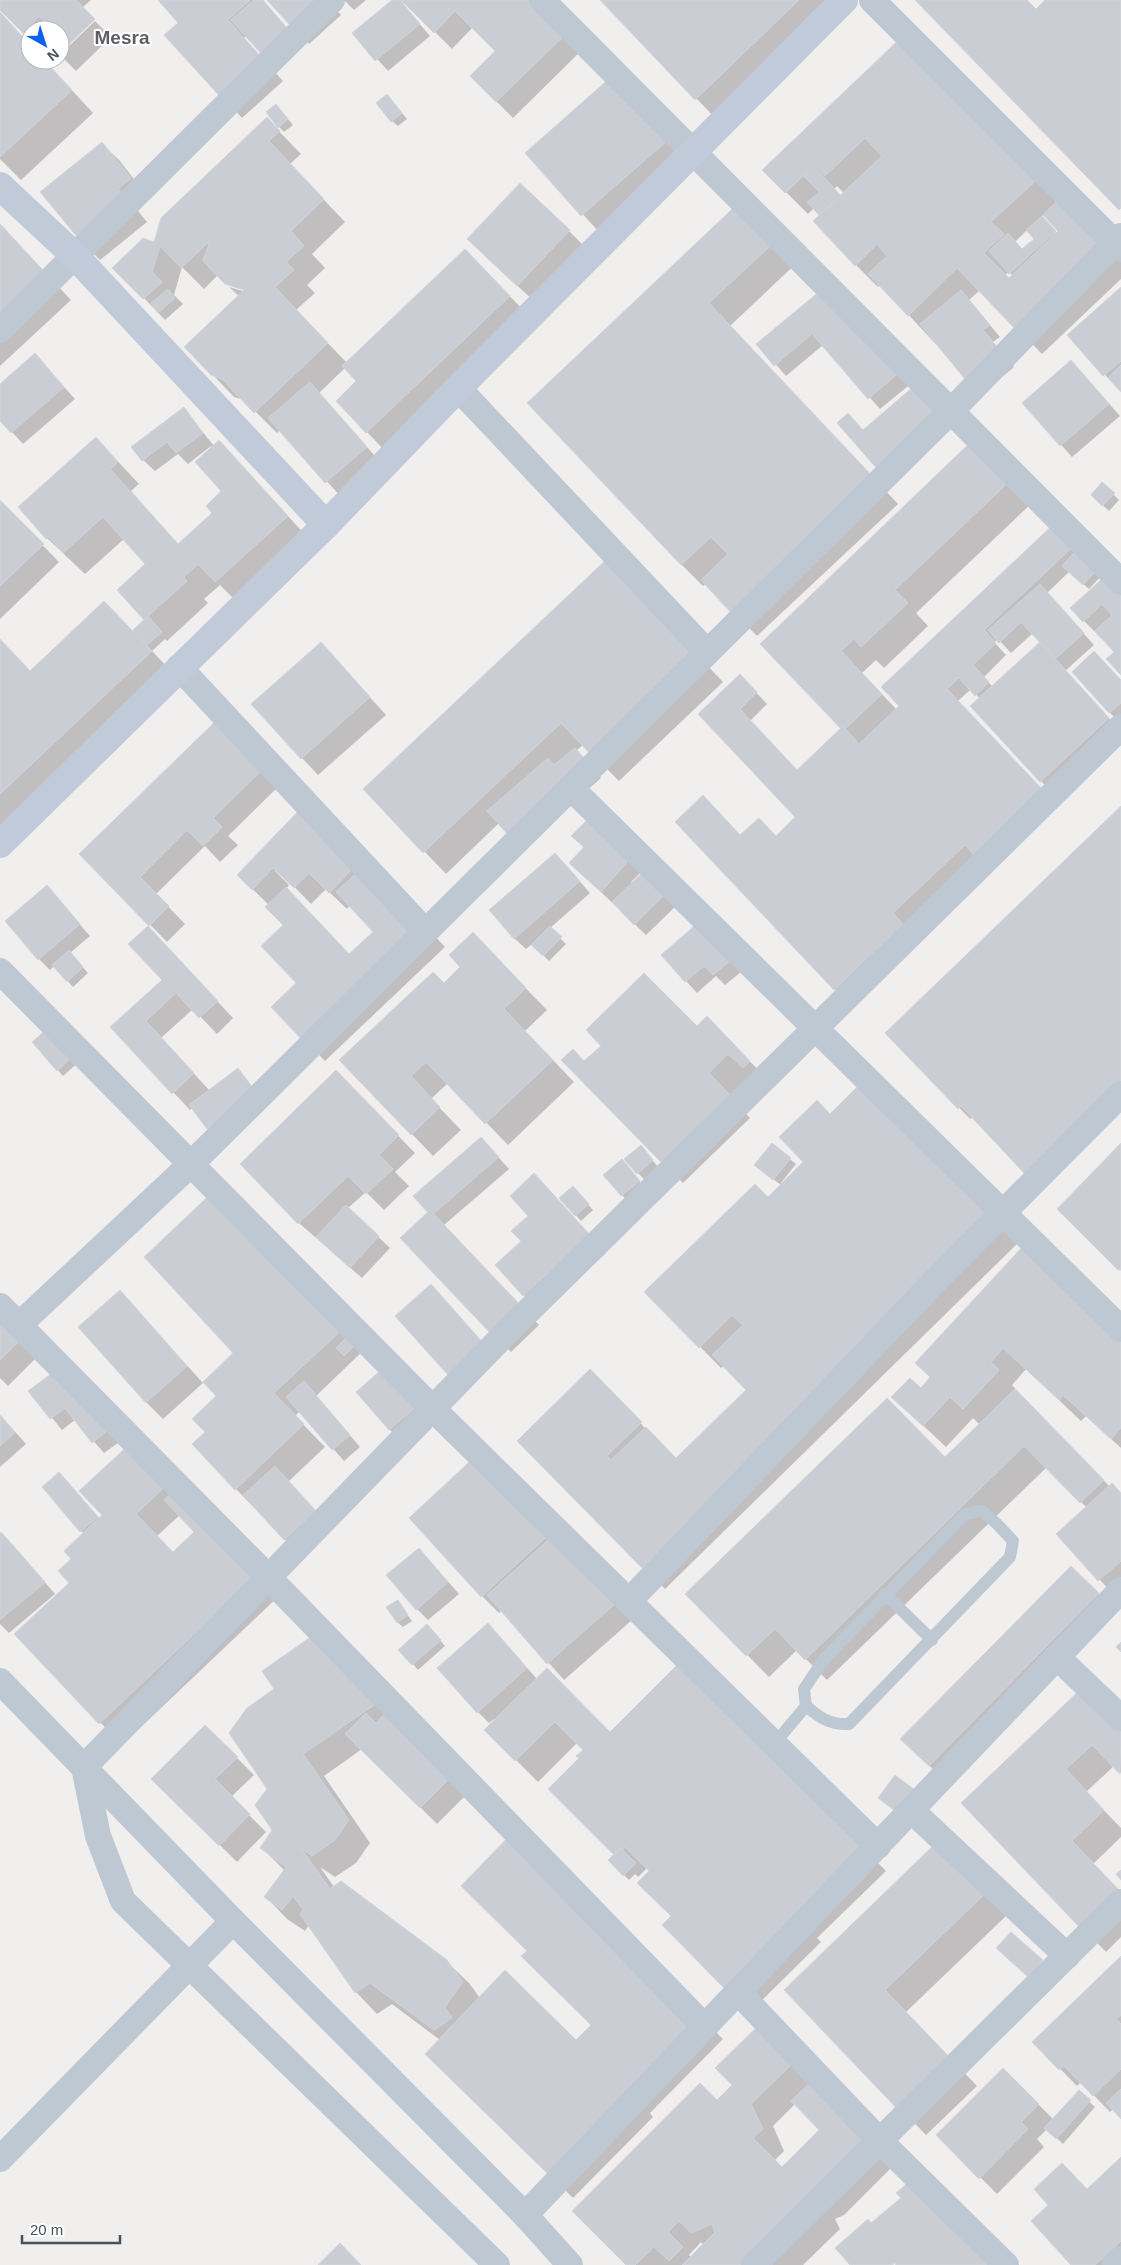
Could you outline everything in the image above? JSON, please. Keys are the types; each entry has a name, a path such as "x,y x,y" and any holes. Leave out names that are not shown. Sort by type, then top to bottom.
{"main road":[{"path":"0,844 178,667 326,525 458,388 844,0"},
{"path":"0,186 75,256 326,525"}],"street":[{"path":"0,330 332,0"},
{"path":"542,0 1121,582"},
{"path":"19,1325 190,1164 1119,243 872,0"},
{"path":"458,388 707,652"},
{"path":"178,667 425,931"},
{"path":"84,1766 505,1334 1121,727"},
{"path":"571,788 1121,1329"},
{"path":"0,971 432,1408 630,1600 878,1846"},
{"path":"630,1600 935,1281 1121,1094"},
{"path":"0,1306 268,1577 705,2027"},
{"path":"526,2215 1121,1590"},
{"path":"1057,1657 1121,1718"},
{"path":"0,1681 234,1921 526,2215 556,2260"},
{"path":"84,1766 98,1836 123,1901 497,2265"},
{"path":"911,1810 1067,1956"},
{"path":"754,2265 1121,1902"},
{"path":"0,2159 234,1921"},
{"path":"738,1992 880,2141 1006,2265"},
{"path":"1115,2265 1121,2258"}],"lane":[{"path":"982,1511 1013,1541 1010,1557 849,1724 839,1725 823,1720 806,1706 804,1689 825,1658 885,1594 965,1514 982,1511"},
{"path":"885,1594 932,1640"},
{"path":"775,1743 806,1706"}],"building":[{"path":"0,0 76,0 95,19 70,43 70,20 43,20 39,16 35,20 20,20 20,30 0,10"},
{"path":"158,0 250,0 228,20 267,64 225,102 164,35 178,23"},
{"path":"254,0 263,0 292,34 265,58 231,20"},
{"path":"267,0 328,0 297,33"},
{"path":"392,0 400,0 420,24 375,61 352,33"},
{"path":"401,0 544,0 572,28 496,102 470,76 495,51 455,11 434,33"},
{"path":"600,0 799,0 695,100"},
{"path":"915,0 1027,0 1036,9 1045,0 1121,0 1121,208 1119,210"},
{"path":"0,12 20,34 20,70 53,70 72,90 0,157"},
{"path":"907,32 1043,174 991,222 1004,234 984,253 1009,278 1058,231 1043,215 1066,192 1114,243 1019,333 957,268 908,316 868,274 887,256 877,244 855,266 813,221 882,156 865,138 825,176 815,165 785,193 762,170"},
{"path":"619,70 675,134 581,216 525,153"},
{"path":"387,94 402,113 391,122 376,103"},
{"path":"276,104 288,119 278,128 266,112"},
{"path":"267,117 280,131 269,141 324,199 291,231 304,246 286,262 294,270 275,287 328,343 254,413 222,379 211,375 184,347 244,290 225,284 203,261 210,241 181,268 160,246 152,272 162,282 143,299 112,268 143,238 154,242 161,218"},
{"path":"102,142 131,178 118,189 131,205 83,244 40,192"},
{"path":"815,167 841,196 819,215 807,202 819,192 804,176"},
{"path":"520,183 570,230 517,286 467,239"},
{"path":"745,197 781,236 709,303 877,481 734,616 701,580 728,554 711,537 681,565 527,403"},
{"path":"1042,216 1056,231 1009,274 989,251 1008,233 1022,249 1034,239 1026,230"},
{"path":"0,224 50,278 0,324"},
{"path":"465,249 510,296 366,433 336,401 356,381 342,366"},
{"path":"1121,287 1121,361 1103,376 1067,335"},
{"path":"168,289 175,298 158,313 151,303"},
{"path":"961,290 990,325 983,330 1004,355 969,384 920,324"},
{"path":"820,291 838,312 774,366 756,344"},
{"path":"847,306 902,370 868,399 813,335"},
{"path":"35,353 64,387 11,433 0,421 0,384"},
{"path":"1071,360 1109,404 1060,446 1022,403"},
{"path":"1121,365 1121,392 1108,378"},
{"path":"920,381 947,412 879,471 837,423 848,413 863,430"},
{"path":"310,382 367,447 325,483 268,418"},
{"path":"184,407 203,433 176,453 167,442 142,461 131,447"},
{"path":"96,437 118,462 110,469 178,544 212,513 206,506 221,491 195,462 219,440 288,516 215,582 198,564 184,577 187,581 144,620 117,590 145,564 103,517 63,553 49,537 46,539 18,507"},
{"path":"975,438 1013,478 895,590 908,603 861,647 854,639 841,651 882,694 843,731 760,644"},
{"path":"1102,482 1115,493 1102,506 1091,495"},
{"path":"0,500 44,544 0,586"},
{"path":"1057,521 1077,543 984,630 996,643 973,665 989,682 975,696 959,678 947,689 1044,791 975,856 965,845 893,913 903,924 834,990 675,822 703,795 740,835 759,818 776,836 795,817 698,714 740,674 757,692 740,709 797,770 843,726 859,744 899,706 881,687"},
{"path":"1079,547 1100,566 1083,585 1062,566"},
{"path":"607,559 702,660 596,760 561,723 423,853 363,789"},
{"path":"1102,579 1121,582 1121,675 1106,659 1114,652 1095,631 1112,615 1102,604 1083,622 1070,608"},
{"path":"1040,584 1084,633 1055,659 1021,622 999,643 988,630"},
{"path":"104,601 152,651 0,794 0,639 30,671"},
{"path":"148,616 162,632 147,645 133,630"},
{"path":"321,642 370,697 301,759 251,704"},
{"path":"1040,642 1109,718 1040,782 970,706"},
{"path":"1094,651 1121,680 1121,703 1109,713 1072,672"},
{"path":"222,715 269,763 213,818 222,827 203,846 187,830 140,877 169,906 149,926 79,854"},
{"path":"575,748 591,766 510,837 487,811 548,758 554,765"},
{"path":"305,804 362,859 329,893 309,873 294,888 273,868 252,890 237,875"},
{"path":"1121,806 1121,1081 1025,1174 961,1106 958,1109 885,1033"},
{"path":"589,818 629,860 601,892 569,863 584,847 571,836"},
{"path":"555,853 580,881 514,939 489,910"},
{"path":"367,863 429,929 307,1045 271,1007 296,983 261,946 283,925 265,907 286,887 349,954 373,932 336,892"},
{"path":"644,871 666,893 634,925 612,902"},
{"path":"47,885 80,924 38,960 5,921"},
{"path":"698,923 731,960 713,975 704,966 685,982 661,955"},
{"path":"148,926 218,1001 199,1018 176,993 146,1021 194,1073 172,1094 110,1027 162,980 128,944"},
{"path":"550,926 562,937 543,956 531,945"},
{"path":"473,932 526,988 504,1009 553,1060 485,1124 426,1062 411,1076 440,1107 411,1135 339,1060 433,972 444,983 460,967 449,955"},
{"path":"69,950 83,967 67,982 52,965"},
{"path":"644,973 697,1026 707,1016 750,1061 743,1068 728,1054 709,1073 730,1095 661,1162 561,1060 573,1049 584,1061 601,1046 586,1030"},
{"path":"52,1025 77,1053 57,1071 32,1042"},
{"path":"238,1068 256,1092 207,1129 189,1105"},
{"path":"336,1070 399,1135 379,1155 393,1169 366,1194 348,1176 298,1224 240,1164"},
{"path":"862,1082 998,1220 642,1568 517,1441 590,1369 642,1422 607,1456 611,1460 646,1427 676,1458 746,1390 712,1355 743,1325 732,1315 699,1348 644,1292 755,1184 768,1197 803,1162 779,1137 817,1100 830,1114"},
{"path":"481,1137 499,1157 431,1216 413,1196"},
{"path":"772,1143 791,1158 773,1180 754,1165"},
{"path":"1121,1143 1121,1270 1118,1270 1057,1209"},
{"path":"641,1145 653,1160 637,1174 624,1159"},
{"path":"622,1159 640,1181 621,1196 603,1175"},
{"path":"534,1173 590,1235 523,1296 495,1265 521,1241 511,1231 528,1216 510,1196"},
{"path":"573,1186 589,1204 575,1216 559,1198"},
{"path":"216,1189 346,1326 274,1393 304,1424 235,1490 192,1444 205,1432 192,1419 216,1396 203,1382 233,1353 144,1257"},
{"path":"346,1205 379,1236 350,1268 316,1237"},
{"path":"430,1210 523,1308 493,1336 400,1238"},
{"path":"1025,1244 1121,1338 1121,1428 1111,1439 1063,1395 1059,1400 1003,1348 991,1362 999,1370 963,1409 950,1397 923,1426 891,1397 910,1378 921,1388 930,1377 915,1363"},
{"path":"431,1284 484,1344 448,1375 395,1316"},
{"path":"120,1290 187,1366 146,1403 78,1327"},
{"path":"0,1303 29,1331 0,1360"},
{"path":"350,1334 358,1342 344,1356 336,1348"},
{"path":"389,1363 422,1402 389,1430 356,1392"},
{"path":"63,1365 111,1428 92,1443 65,1408 50,1419 28,1391"},
{"path":"304,1381 350,1435 332,1450 286,1397"},
{"path":"1015,1389 1104,1480 1080,1503 1024,1446 805,1660 775,1629 746,1656 685,1594 887,1398 945,1457"},
{"path":"0,1415 15,1432 0,1446"},
{"path":"132,1442 170,1482 136,1514 173,1552 194,1532 164,1500 178,1487 260,1572 99,1724 14,1634 69,1583 58,1571 71,1559 64,1551 102,1515 79,1491"},
{"path":"478,1454 551,1533 481,1597 409,1518"},
{"path":"275,1466 316,1511 284,1540 243,1495"},
{"path":"59,1472 98,1517 80,1532 42,1487"},
{"path":"1112,1483 1121,1493 1121,1561 1098,1581 1056,1534"},
{"path":"0,1533 45,1582 0,1620"},
{"path":"555,1534 616,1603 547,1664 487,1595"},
{"path":"419,1548 448,1582 416,1610 386,1575"},
{"path":"1071,1566 1099,1593 929,1766 900,1739"},
{"path":"398,1600 408,1615 397,1623 386,1607"},
{"path":"488,1623 527,1668 477,1713 437,1668"},
{"path":"427,1624 441,1640 412,1665 398,1650"},
{"path":"315,1634 393,1692 303,1754 349,1820 334,1841 312,1856 301,1848 330,1889 341,1881 447,1960 463,1982 445,2007 452,2018 434,2030 370,1983 355,1993 300,1914 303,1910 293,1896 282,1910 264,1897 286,1867 260,1848 272,1830 255,1805 267,1789 229,1733 247,1708 274,1689 262,1671"},
{"path":"1121,1642 1121,1652 1116,1647"},
{"path":"680,1662 865,1848 727,1991 662,1925 671,1916 637,1883 649,1871 625,1847 615,1856 548,1789 579,1758 576,1756 583,1750 555,1722 515,1761 484,1730 547,1668 610,1732"},
{"path":"1083,1687 1121,1727 1120,1774 1092,1745 1066,1769 1104,1810 1072,1841 1121,1892 1083,1931 961,1803"},
{"path":"394,1704 459,1769 420,1808 345,1734 366,1713 376,1723"},
{"path":"205,1725 238,1757 215,1779 250,1814 219,1846 151,1779"},
{"path":"895,1775 915,1790 898,1813 878,1798"},
{"path":"516,1829 702,2016 551,2177 425,2054 505,1970 576,2040 591,2025 521,1956 527,1951 461,1886"},
{"path":"938,1841 987,1892 885,1990 956,2064 903,2115 784,1990"},
{"path":"621,1848 636,1863 623,1876 608,1860"},
{"path":"1121,1870 1121,1880 1116,1874"},
{"path":"1011,1932 1043,1960 1028,1977 996,1948"},
{"path":"1121,1956 1121,2015 1116,2019 1121,2024 1121,2069 1093,2096 1064,2066 1059,2070 1032,2042"},
{"path":"761,2023 797,2059 751,2104 763,2129 753,2138 782,2167 819,2130 791,2101 817,2076 878,2137 759,2265 682,2265 715,2232 712,2224 691,2233 679,2221 668,2232 683,2247 669,2261 654,2247 635,2265 626,2265 572,2211 700,2083 717,2100 732,2085 715,2068"},
{"path":"1003,2068 1039,2104 1021,2122 1028,2129 979,2179 936,2135"},
{"path":"1121,2089 1121,2119 1106,2103"},
{"path":"1079,2090 1091,2100 1056,2139 1044,2128"},
{"path":"1121,2157 1121,2241 1095,2265 1071,2265 1031,2221 1048,2205 1034,2189 1062,2163 1087,2189"},
{"path":"917,2175 994,2265 896,2265 895,2263 892,2265 850,2265 835,2248 868,2219 871,2223 901,2198 896,2193"},
{"path":"340,2243 361,2265 318,2265"}],"district":[{"name":"Mesra","path":"122,37"}]}
